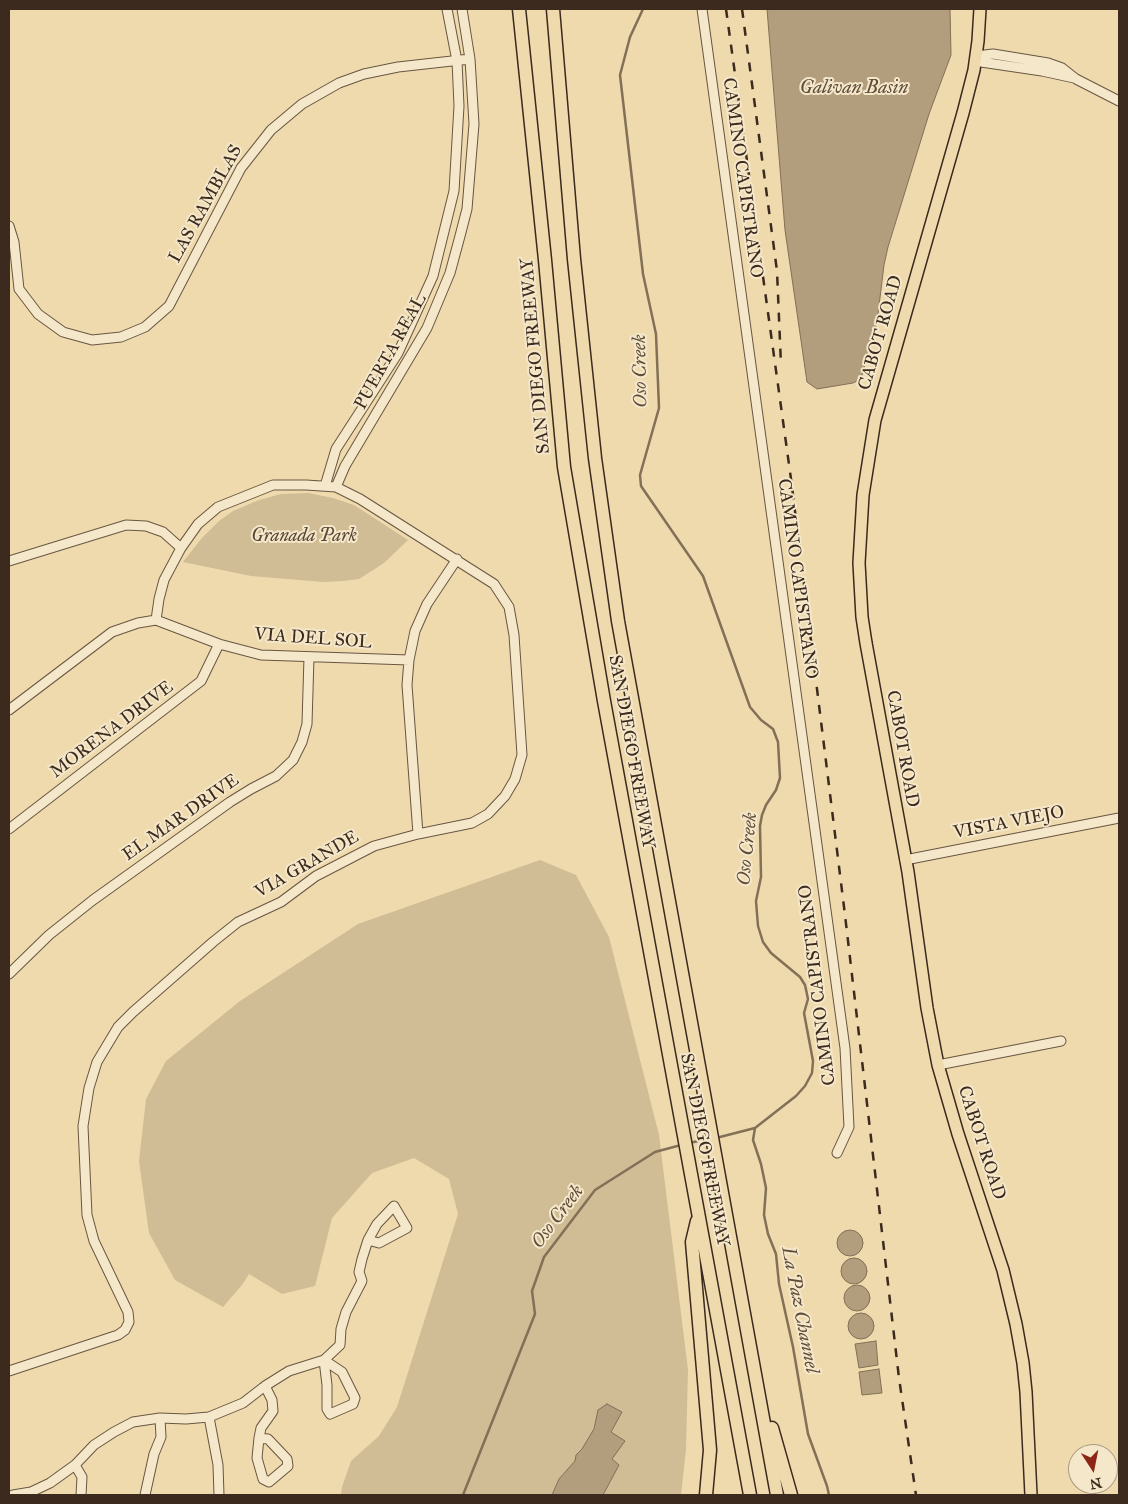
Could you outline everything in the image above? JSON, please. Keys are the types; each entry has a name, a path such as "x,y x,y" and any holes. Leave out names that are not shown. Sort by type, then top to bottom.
{"highway":[{"name":"SAN DIEGO FREEWAY","path":"519,9 564,468 602,691 750,1495"},
{"name":"SAN DIEGO FREEWAY","path":"553,9 574,259 595,458 618,621 776,1495"},
{"path":"698,1213 692,1242 710,1450 706,1495"},
{"path":"753,1364 791,1495"}],"main road":[{"name":"CABOT ROAD","path":"980,9 976,56 963,113 875,420 863,495 859,562 862,617 873,688 906,860 927,1008 938,1065 958,1134 1003,1270 1016,1324 1024,1375 1031,1495"}],"street":[{"name":"PUERTA REAL","path":"325,486 336,449 398,353 433,276 454,190 459,106 457,61 447,9"},
{"name":"PUERTA REAL","path":"336,487 345,466 427,328 450,273 467,209 474,124 470,59 462,9"},
{"name":"CAMINO CAPISTRANO","path":"702,9 845,1048 849,1127 837,1153"},
{"path":"976,56 981,62 1042,71 1076,79 1119,101"},
{"name":"LAS RAMBLAS","path":"9,226 14,242 19,289 38,314 63,332 92,340 121,337 145,327 169,306 241,168 271,130 302,104 339,83 364,74 398,67 470,59"},
{"path":"9,710 112,632 138,623 156,620 164,580 181,548 198,524 218,507 273,485 336,487"},
{"name":"VIA GRANDE","path":"9,1371 118,1335 125,1330 129,1322 128,1312 94,1241 87,1215 83,1126 85,1104 97,1062 118,1027 238,922 281,902 316,876 374,846 418,834 472,823 488,814 505,796 515,779 522,754 514,635 509,607 494,584 360,499 336,487"},
{"path":"9,560 126,525 146,526 163,532 181,548"},
{"path":"418,834 406,685 409,660 415,631 427,604 457,560"},
{"name":"VIA DEL SOL","path":"156,620 219,644 262,655 409,660"},
{"name":"MORENA DRIVE","path":"9,829 202,681 219,644"},
{"name":"EL MAR DRIVE","path":"9,974 49,935 93,900 230,802 276,776 293,760 302,742 307,724 309,657"},
{"name":"VISTA VIEJO","path":"906,860 1119,818"},
{"path":"938,1065 1061,1041"},
{"path":"13,1495 31,1492 50,1483 74,1465 94,1445 133,1422 160,1418 186,1419 209,1417 244,1403 265,1386 289,1371 324,1360 340,1345 346,1312 362,1281 359,1272 368,1240 377,1224 394,1206 407,1228 379,1243 368,1240"},
{"path":"324,1360 342,1372 355,1398 353,1404 330,1414 327,1409 328,1385 324,1360"},
{"path":"259,1438 268,1439 287,1459 288,1466 269,1482 263,1479 257,1458 259,1438 261,1428 273,1411 272,1400 265,1386"},
{"path":"209,1417 218,1465 219,1495"},
{"path":"145,1495 154,1454 161,1437 160,1418"},
{"path":"74,1465 82,1477 81,1495"}],"green space":[{"name":"Granada Park","path":"308,493 354,505 408,540 384,563 359,579 342,581 323,582 251,576 183,562 201,539 219,521 233,511 259,500 281,494"},
{"path":"540,860 576,875 609,937 659,1135 688,1370 686,1449 681,1495 341,1495 351,1461 379,1436 397,1407 458,1214 449,1179 414,1158 372,1173 332,1218 315,1286 282,1294 249,1274 223,1307 175,1280 149,1233 139,1161 146,1099 166,1061 240,1001 358,924"}],"water":[{"name":"Galivan Basin","path":"767,9 950,9 951,55 929,114 888,247 877,322 862,375 859,380 853,383 817,389 807,382 785,230"},
{"path":"850,1230 859,1234 863,1243 859,1252 850,1256 841,1252 837,1243 841,1234"},
{"path":"854,1258 863,1262 867,1271 863,1280 854,1284 845,1280 841,1271 845,1262"},
{"path":"857,1285 866,1289 870,1298 866,1307 857,1311 848,1307 844,1298 848,1289"},
{"path":"861,1313 870,1317 874,1326 870,1335 861,1339 852,1335 848,1326 852,1317"},
{"path":"876,1341 878,1365 859,1368 855,1344"},
{"path":"879,1369 882,1393 862,1395 859,1372"},
{"path":"607,1404 622,1412 611,1432 625,1441 612,1459 619,1465 603,1495 552,1495 559,1479 575,1461 576,1455 582,1449 594,1429 598,1410"}],"waterway":[{"name":"Oso Creek","path":"643,9 630,37 620,75 643,274 656,334 659,408 640,475 641,486 703,576 750,707 761,720 773,729 778,742 780,778 776,790 766,805 760,826 761,877 756,901 758,926 763,942 771,953 800,977 805,985 808,999 804,1013 813,1061 812,1073 805,1086 796,1096 755,1128 716,1138"},
{"name":"La Paz Channel","path":"755,1128 753,1140 766,1188 764,1215 768,1234 776,1254 779,1284 793,1347 808,1434 829,1495"},
{"name":"Oso Creek","path":"689,1143 708,1139"},
{"name":"Oso Creek","path":"463,1495 535,1314 532,1291 544,1257 595,1190 655,1152 681,1145"}],"railway":[{"path":"726,9 791,479 845,915 899,1378 916,1495"},
{"path":"742,9 777,271 781,365"}]}
